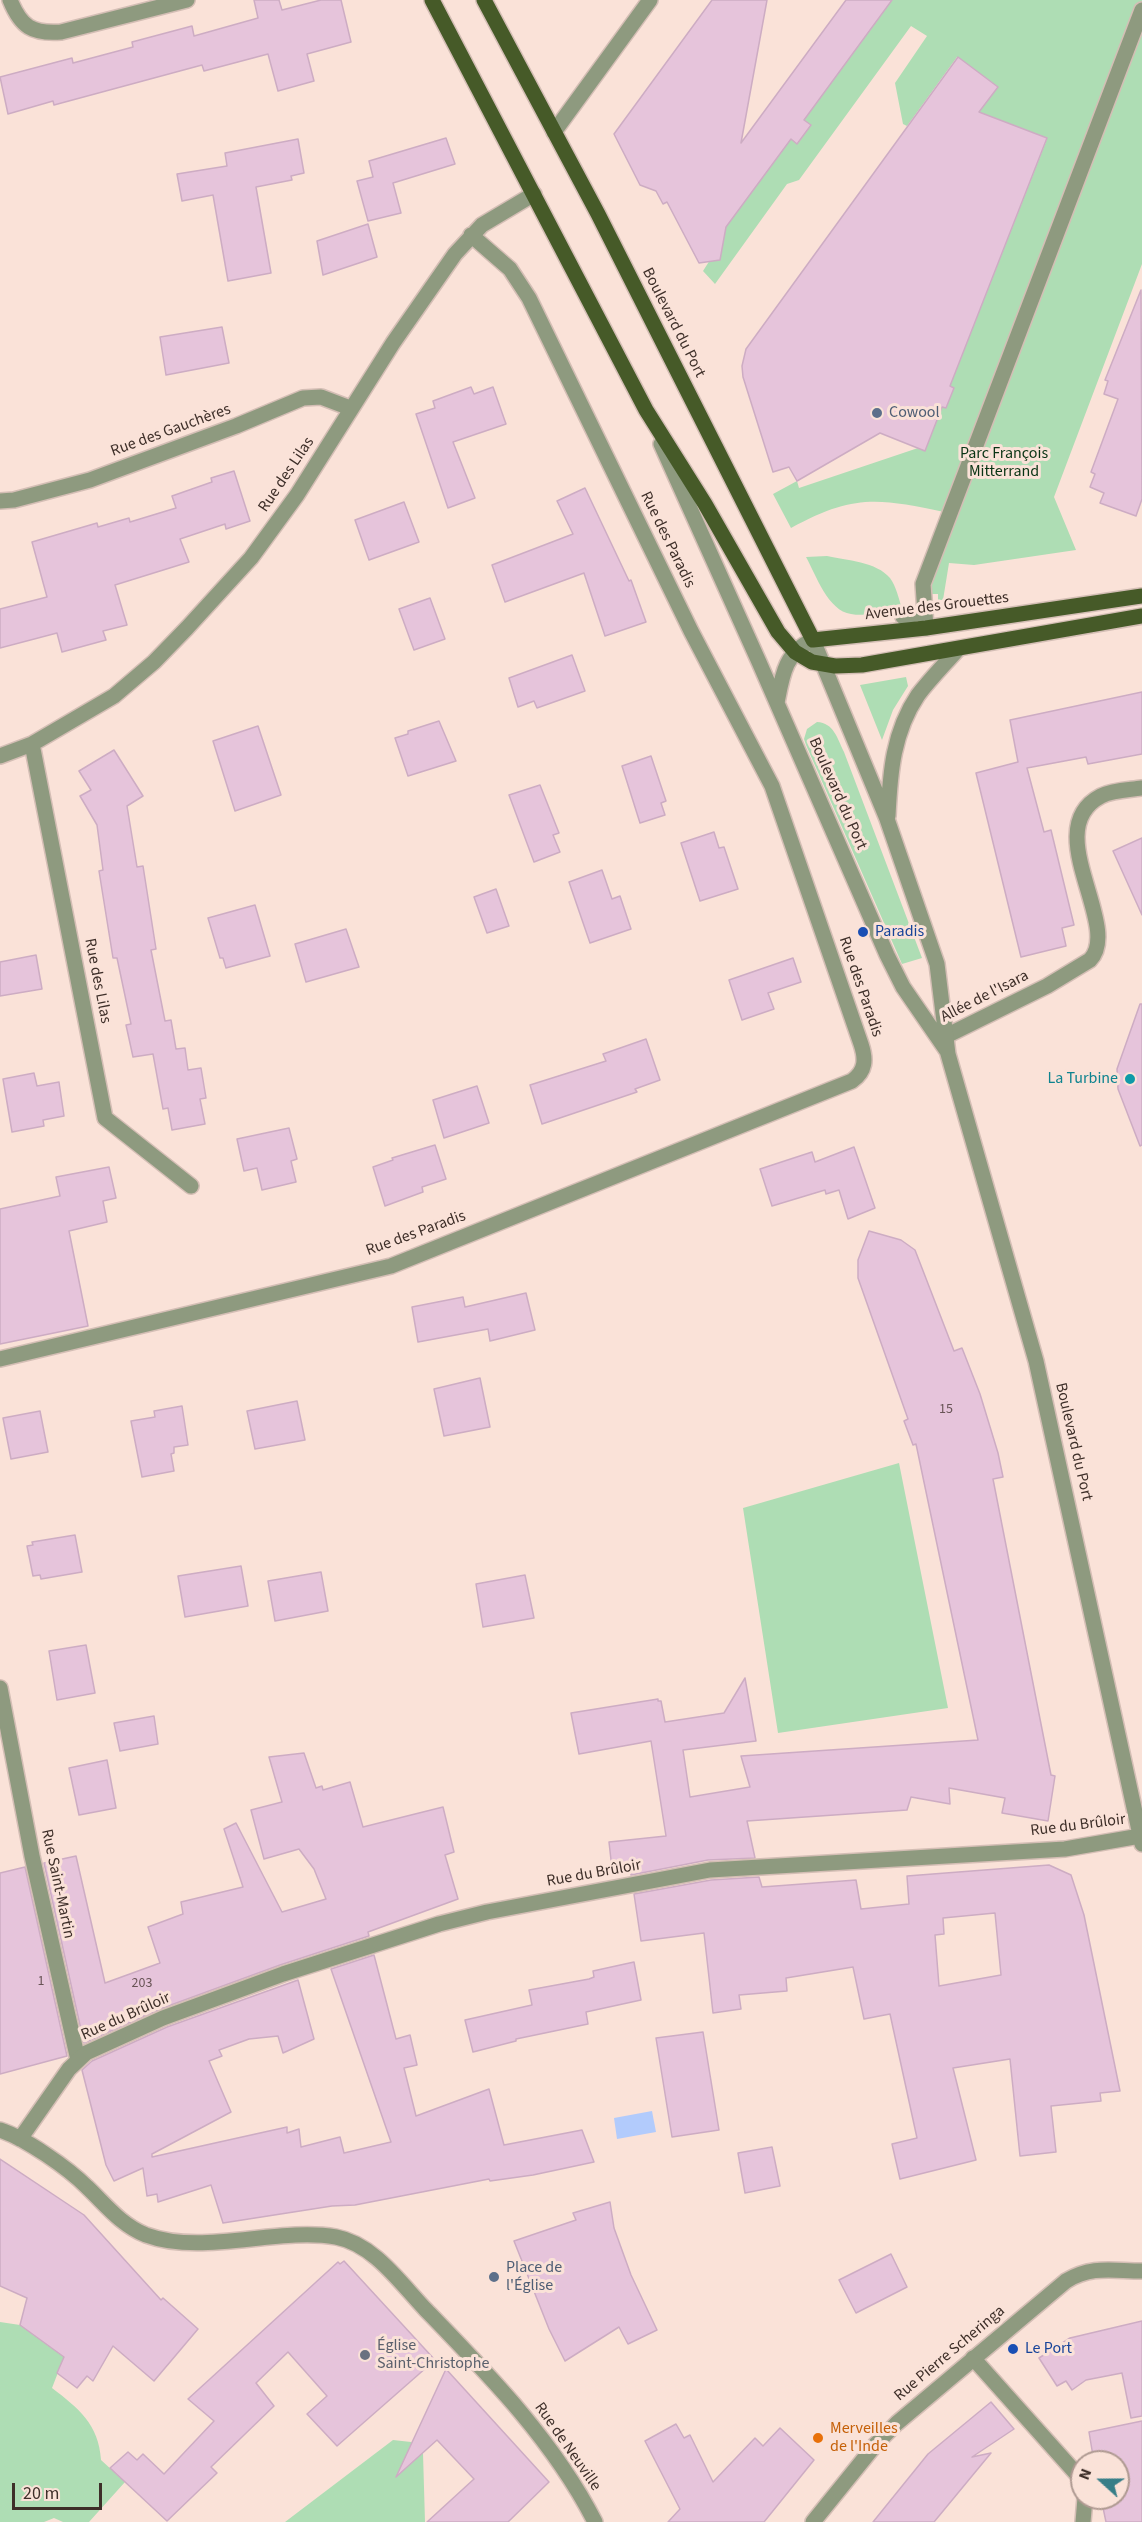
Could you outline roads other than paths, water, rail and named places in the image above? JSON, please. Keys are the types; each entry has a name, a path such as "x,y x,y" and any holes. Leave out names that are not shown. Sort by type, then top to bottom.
{"main road":[{"name":"Boulevard du Port","path":"432,0 646,410 705,504 778,632 795,652 823,665"},
{"name":"Boulevard du Port","path":"484,0 554,132 813,640"},
{"name":"Avenue des Grouettes","path":"813,640 926,628 1142,596"},
{"path":"823,665 862,665 1142,616"}],"street":[{"path":"10,0 17,17 23,24 38,32 50,33 62,32 187,0"},
{"path":"554,132 650,0"},
{"path":"926,628 923,584 1142,10"},
{"name":"Rue des Lilas","path":"0,756 32,744 114,696 154,662 187,628 251,558 291,504 321,460 350,408 441,272 471,235 498,214 534,194"},
{"name":"Rue des Paradis","path":"0,1359 391,1266 852,1081 859,1076 864,1067 865,1055 772,786 696,641 529,298 510,269 471,235"},
{"name":"Rue des Gauchères","path":"0,501 14,501 90,480 236,426 303,398 321,397 350,408"},
{"name":"Boulevard du Port","path":"646,410 887,955 903,987 943,1038"},
{"path":"903,617 925,612"},
{"name":"Avenue des Grouettes","path":"795,652 813,640"},
{"name":"Boulevard du Port","path":"813,640 888,819 937,964 943,1038 1036,1361 1141,1838"},
{"path":"888,819 891,772 902,728 918,695 958,649"},
{"path":"777,703 785,664 795,652"},
{"name":"Rue des Lilas","path":"32,744 105,1119 191,1186"},
{"name":"Allée de l'Isara","path":"943,1038 1047,986 1096,954 1099,936 1078,853 1080,820 1085,810 1102,795 1142,788"},
{"name":"Rue Saint-Martin","path":"0,1688 32,1856 78,2060"},
{"name":"Rue du Brûloir","path":"78,2060 94,2049 163,2018 283,1974 382,1941 487,1912 710,1870 1065,1849 1141,1838"},
{"path":"0,2130 20,2139 61,2080 78,2060"},
{"name":"Rue de Neuville","path":"20,2139 85,2185 126,2225 147,2235 170,2241 318,2236 340,2238 358,2245 375,2257 507,2395 558,2462 595,2522"},
{"name":"Rue Pierre Scheringa","path":"813,2522 876,2444 897,2423 1051,2292 1076,2275 1093,2269 1142,2271"},
{"path":"973,2358 1070,2467"}],"water":[{"path":"652,2111 656,2132 617,2139 614,2118"}],"place":[{"name":"Cowool","path":"877,413"},
{"name":"Paradis","path":"863,932"},
{"name":"La Turbine","path":"1130,1079"},
{"name":"Place de l'Église","path":"494,2277"},
{"name":"Le Port","path":"1013,2349"},
{"name":"Église Saint-Christophe","path":"365,2355"},
{"name":"Merveilles de l'Inde","path":"818,2438"}],"park label":[{"name":"Parc François Mitterrand","path":"1004,463"}]}
